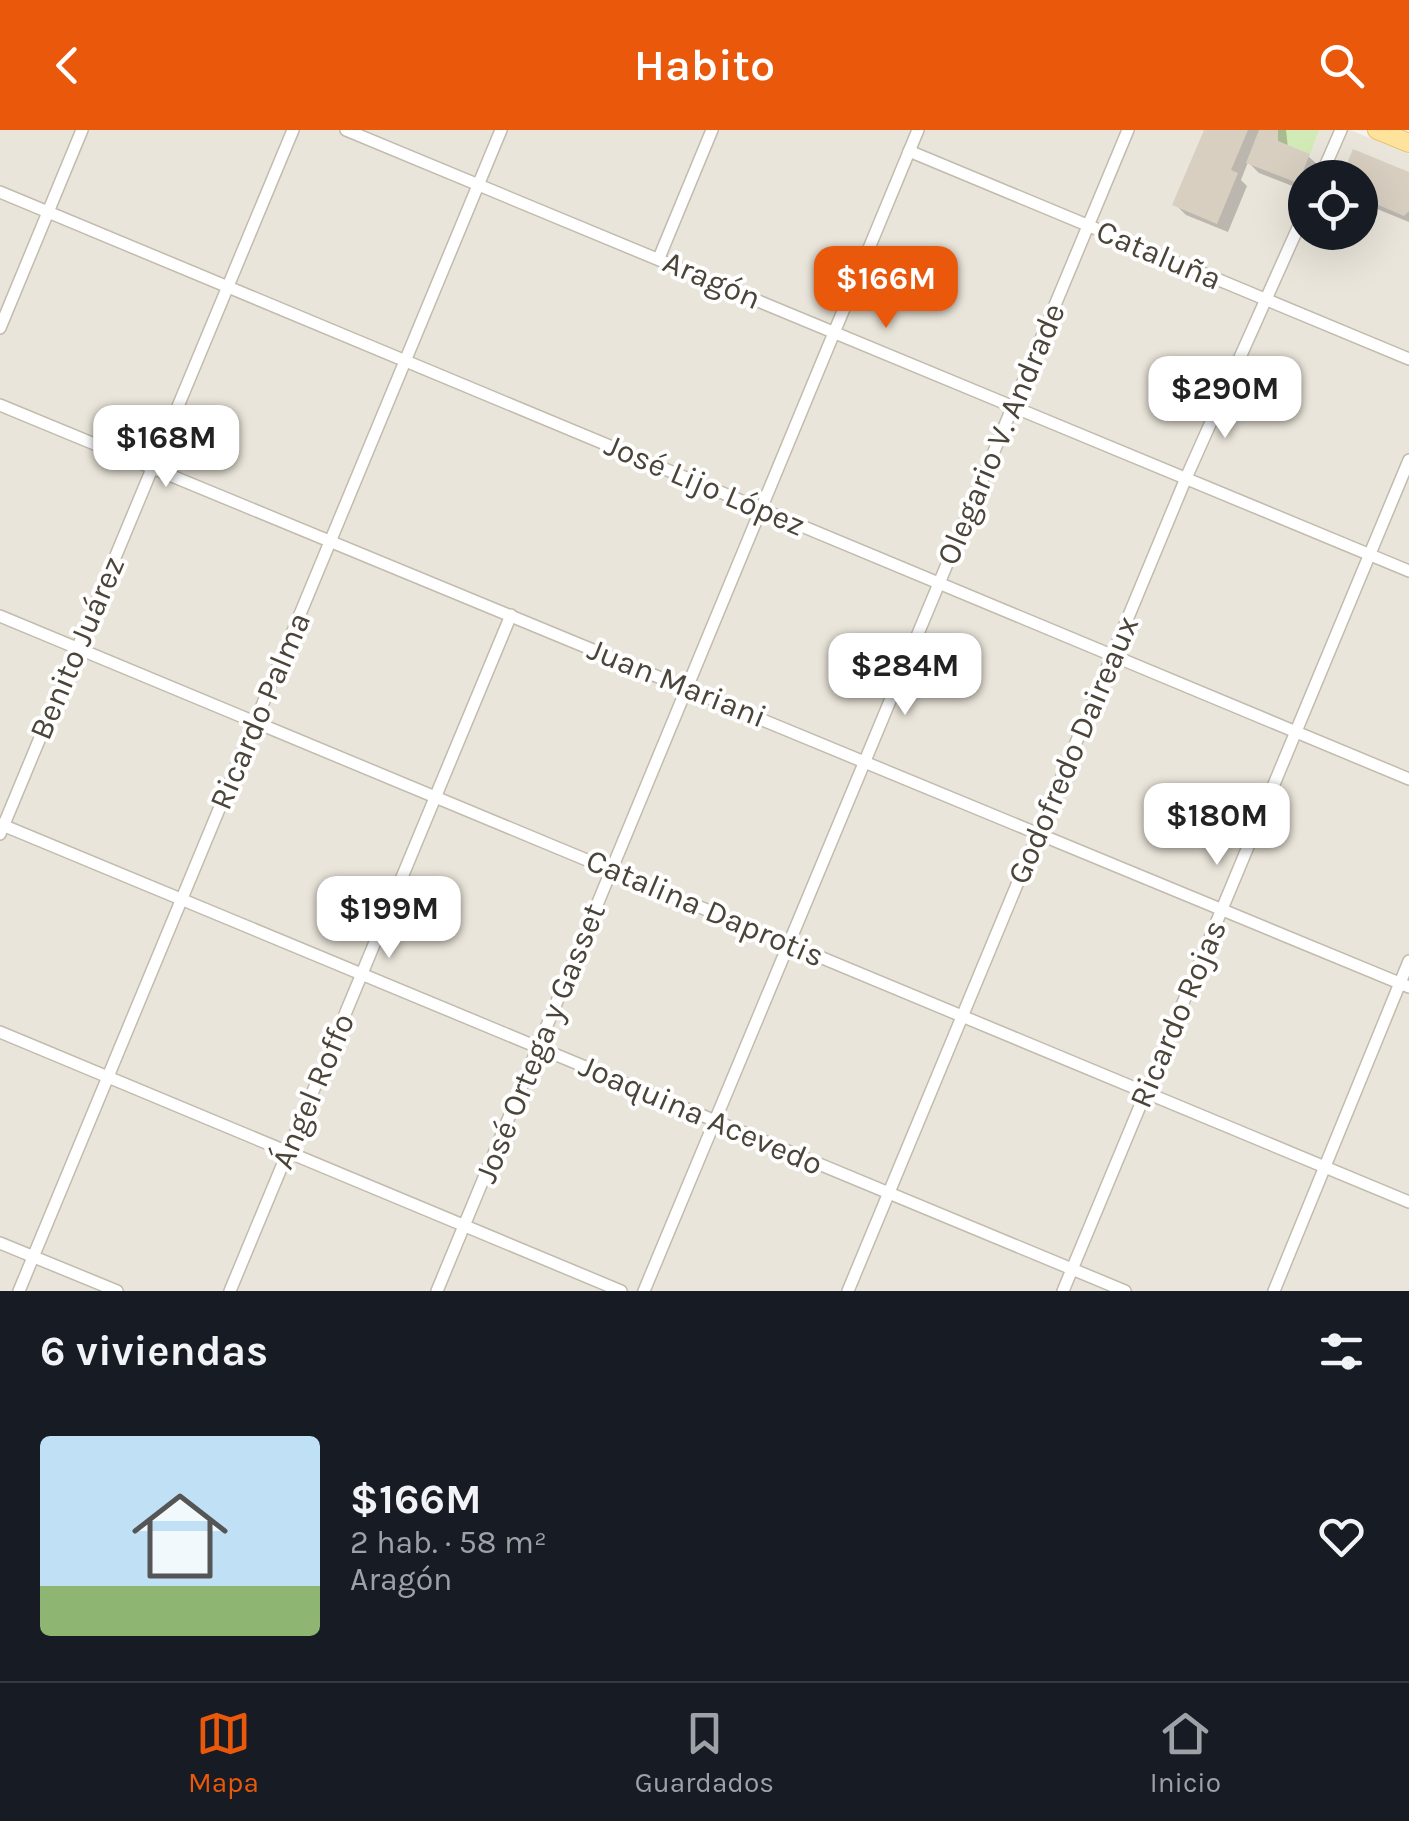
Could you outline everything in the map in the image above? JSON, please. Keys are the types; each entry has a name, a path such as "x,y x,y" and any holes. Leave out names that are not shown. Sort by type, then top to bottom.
{"main road":[{"path":"1376,130 1409,144"}],"street":[{"path":"0,328 82,130"},
{"name":"Benito Juárez","path":"1,828 293,130"},
{"name":"Aragón","path":"346,130 1409,572"},
{"name":"Ricardo Palma","path":"19,1291 501,130"},
{"path":"659,258 712,130"},
{"name":"José Ortega y Gasset","path":"437,1291 918,130"},
{"name":"Olegario V. Andrade","path":"644,1291 1128,130"},
{"path":"1328,160 1341,130"},
{"name":"Cataluña","path":"909,151 1409,359"},
{"name":"José Lijo López","path":"0,192 1409,778"},
{"name":"Godofredo Daireaux","path":"848,1291 1186,478 1288,250"},
{"name":"Juan Mariani","path":"0,405 154,465 1404,986"},
{"name":"Ricardo Rojas","path":"1063,1291 1409,460"},
{"name":"Ángel Roffo","path":"230,1291 511,614"},
{"name":"Catalina Daprotis","path":"0,616 1409,1202"},
{"name":"Joaquina Acevedo","path":"1,828 1125,1291"},
{"path":"1274,1291 1404,986 1409,961"},
{"path":"0,1032 621,1291"},
{"path":"0,1243 117,1291"}],"shaded area":[{"path":"0,130 1350,130 1409,154 1409,1291 0,1291"}],"green space":[{"path":"1278,130 1319,130 1310,154 1278,141"}],"building":[{"path":"1204,130 1248,130 1231,170 1238,173 1217,224 1172,205"},
{"path":"1259,130 1278,130 1278,141 1310,154 1308,160 1288,160 1288,179 1246,163"},
{"path":"1353,149 1409,172 1409,211 1404,216 1378,205 1378,160 1348,160"}]}
